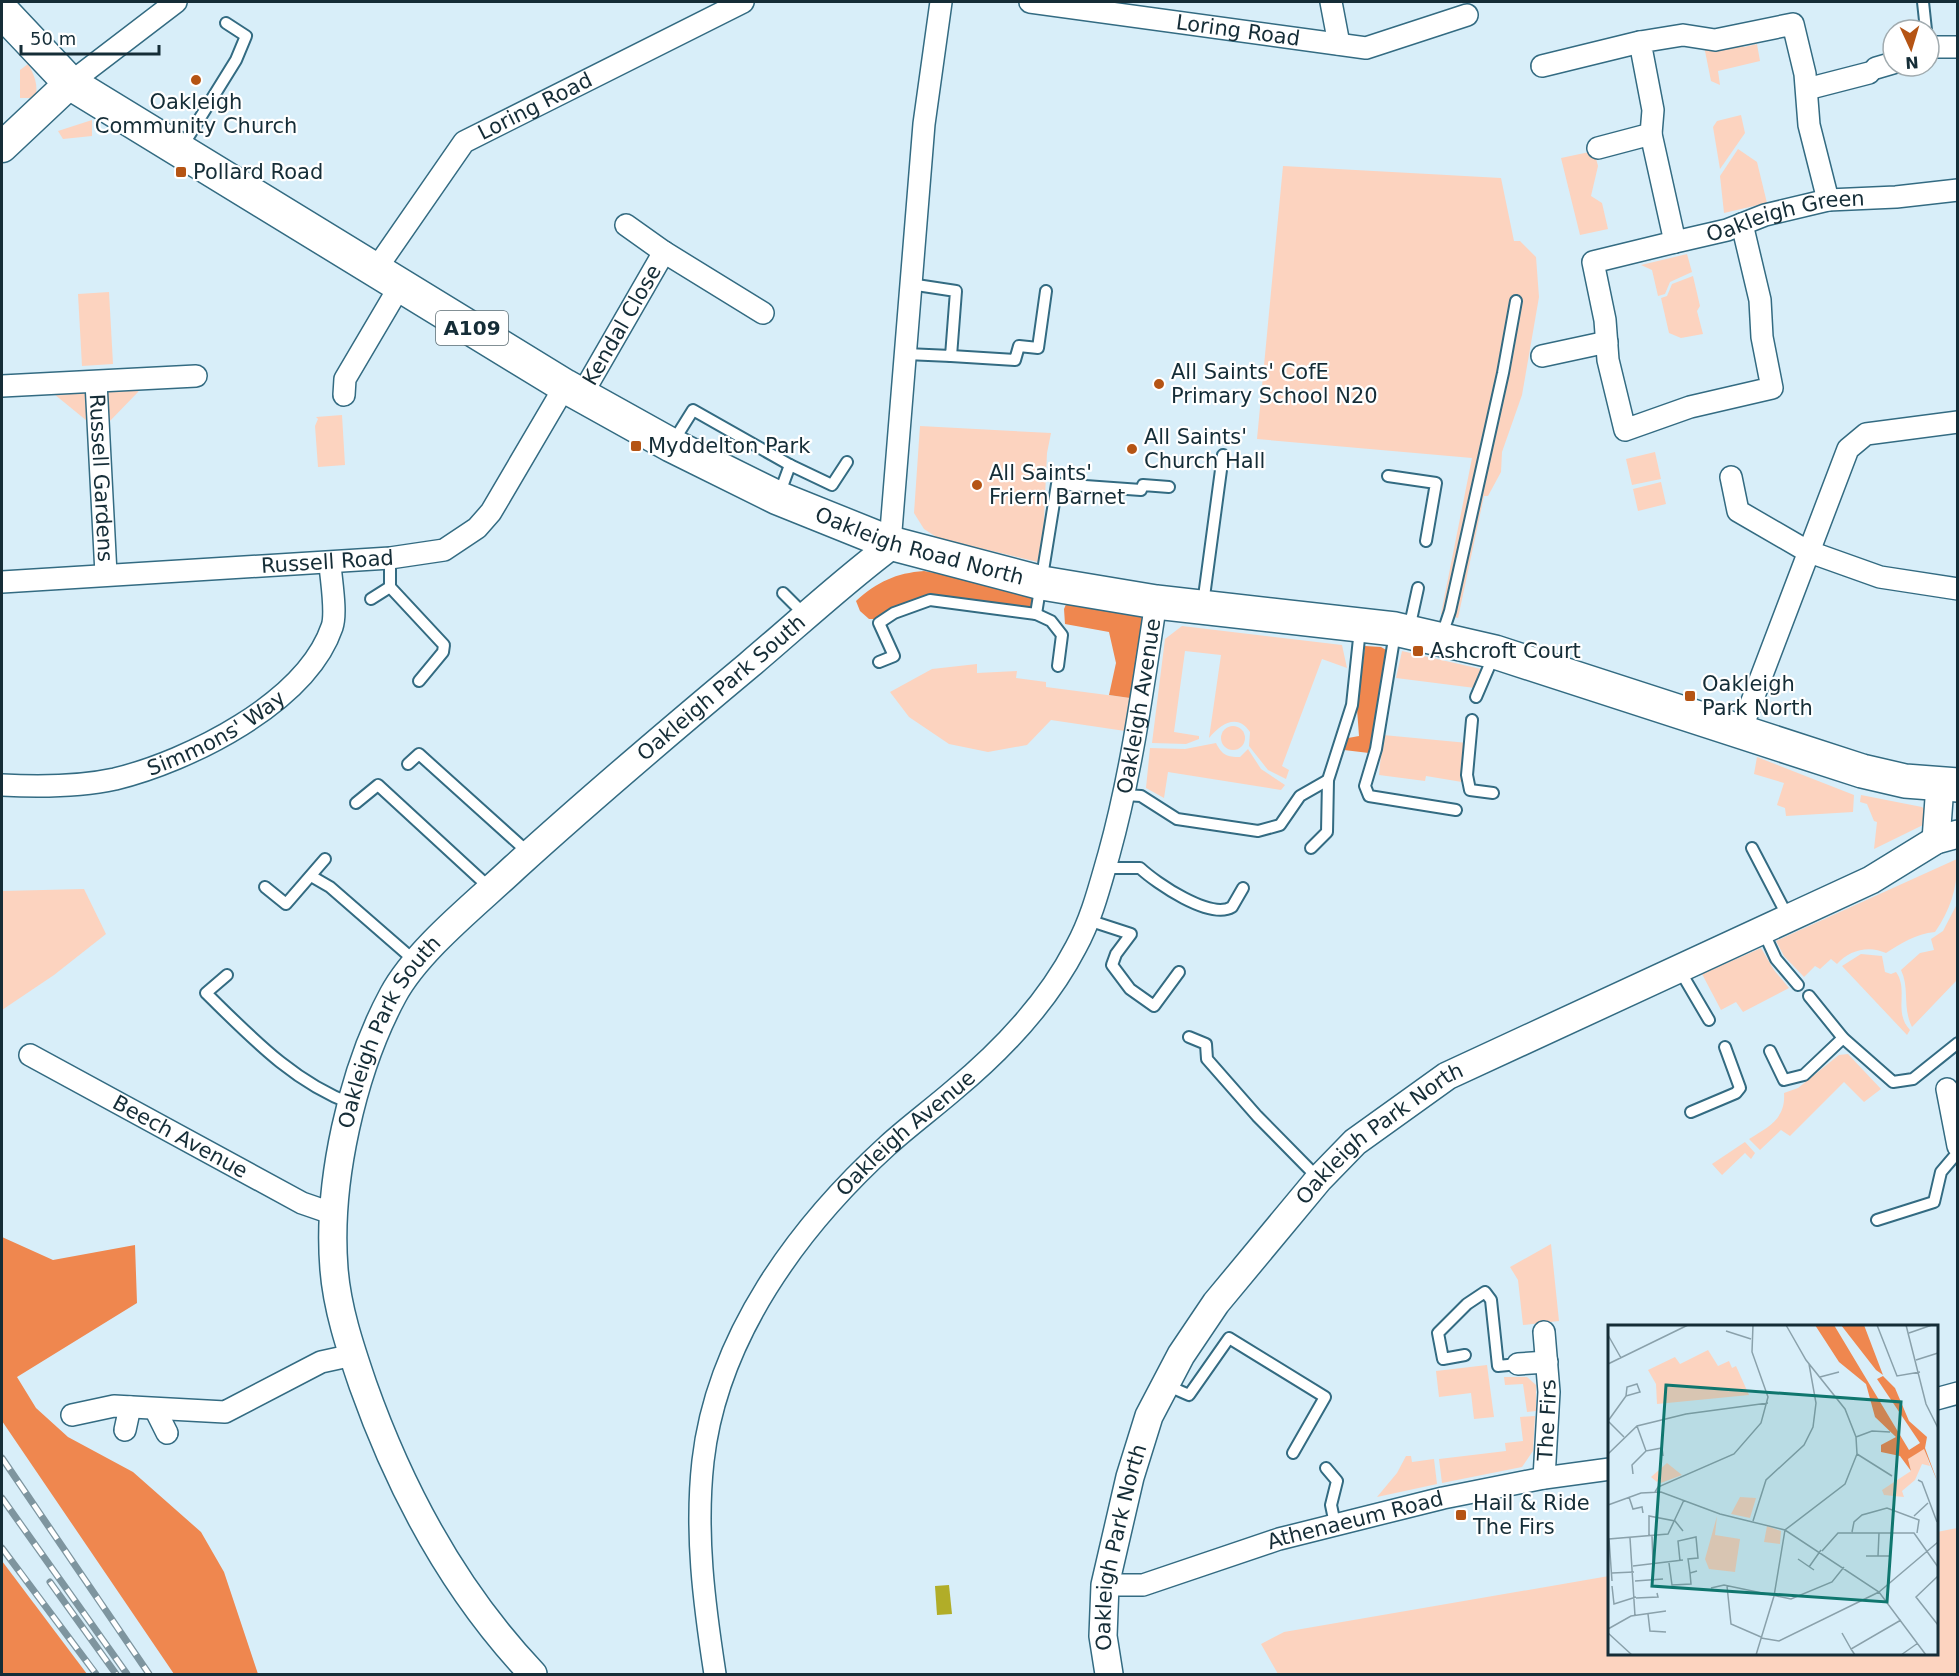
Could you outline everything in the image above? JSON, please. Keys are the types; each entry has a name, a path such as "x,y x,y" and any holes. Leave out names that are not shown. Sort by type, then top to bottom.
{"main road":[{"name":"Oakleigh Road North","path":"2,11 70,83 573,391 671,445 778,498 890,543 1039,598 1156,602 1402,630 1495,652 1862,771 1949,785"},
{"path":"2,147 70,83"}],"street":[{"path":"70,83 176,2"},
{"name":"Loring Road","path":"344,395 345,379 389,277 464,142 743,2"},
{"path":"890,543 924,124 941,2"},
{"name":"Loring Road","path":"1030,2 1366,48 1466,8"},
{"path":"1331,2 1339,45"},
{"path":"1542,66 1640,42 1683,35 1715,40 1792,24 1807,89 1809,125 1828,200"},
{"path":"1640,42 1653,110 1651,134 1675,242"},
{"path":"1941,47 1958,46"},
{"path":"1807,89 1879,68"},
{"path":"1598,148 1651,134"},
{"name":"Oakleigh Green","path":"1607,342 1605,320 1593,262 1742,225 1765,215 1828,200 1896,197 1958,190"},
{"name":"Kendal Close","path":"626,225 664,252 763,314"},
{"path":"1542,356 1607,342 1608,360 1625,430 1690,407 1772,388 1762,337 1760,300 1742,225"},
{"name":"Kendal Close","path":"573,391 664,252"},
{"name":"Russell Gardens","path":"2,387 196,376"},
{"name":"Russell Gardens","path":"96,382 106,574"},
{"name":"Russell Road","path":"2,582 106,574 330,564 444,550 477,528 491,512 573,391"},
{"path":"1741,730 1807,551 1848,449 1866,434 1958,422"},
{"path":"1731,477 1738,511 1807,551 1880,577 1958,589"},
{"name":"Oakleigh Park South","path":"533,1674 493,1628 457,1580 426,1530 381,1435 353,1355 340,1308 334,1268 334,1214 352,1104 367,1059 394,993 417,963 530,854 650,748 884,552 890,543"},
{"name":"Simmons' Way","path":"2,785 51,787 114,779 209,745 259,714 321,653 333,624 330,564"},
{"name":"Oakleigh Avenue","path":"715,1674 700,1562 702,1481 713,1414 725,1373 762,1295 808,1231 850,1183 888,1145 964,1082 1013,1034 1062,970 1088,920 1125,795 1156,602"},
{"name":"Oakleigh Park North","path":"1109,1674 1103,1636 1105,1585 1130,1477 1149,1416 1181,1355 1216,1303 1319,1179 1355,1142 1447,1076 1871,879 1949,836 1949,785"},
{"name":"Beech Avenue","path":"30,1055 302,1203 334,1214"},
{"path":"1947,1089 1958,1146"},
{"name":"The Firs","path":"1544,1332 1549,1392 1544,1478"},
{"path":"72,1415 114,1406 225,1413 321,1362 353,1355"},
{"name":"The Firs","path":"1518,1364 1547,1362"},
{"path":"1938,1399 1958,1393"},
{"path":"125,1430 130,1407"},
{"path":"155,1409 167,1433"},
{"name":"Athenaeum Road","path":"1105,1585 1143,1585 1269,1542 1335,1524 1544,1478 1608,1469"}],"lane":[{"path":"1923,2 1925,18"},
{"path":"180,151 236,60 246,36 226,23"},
{"path":"910,284 956,291 951,356"},
{"path":"906,354 1015,360 1019,346 1038,348 1046,291"},
{"path":"1440,639 1450,611 1503,373 1516,301"},
{"path":"671,445 693,410 790,465 832,485 847,462"},
{"path":"1203,607 1223,455"},
{"path":"778,498 790,465"},
{"path":"1388,476 1436,483 1426,541"},
{"path":"1058,666 1062,635 1051,621 1039,598 1057,484 1140,490 1143,485 1169,487"},
{"path":"390,558 390,587 444,645 443,652 419,681"},
{"path":"371,599 390,587"},
{"path":"1418,588 1402,630 1376,748 1365,786 1369,796 1456,810"},
{"path":"783,592 806,616"},
{"path":"879,662 894,656 879,623 894,613 930,600 1039,598"},
{"path":"1311,848 1327,832 1328,780 1352,705 1360,624"},
{"path":"1476,697 1495,652"},
{"path":"1472,720 1467,775 1470,790 1493,793"},
{"path":"408,764 419,754 530,854"},
{"path":"1125,795 1141,796 1177,819 1258,831 1280,825 1300,796 1328,780"},
{"path":"356,803 378,785 491,890"},
{"path":"1752,848 1788,918"},
{"path":"265,887 286,904 325,858"},
{"path":"1105,868 1140,868 1156,883 1217,911 1232,907 1243,888"},
{"path":"311,876 330,887 417,963"},
{"path":"1088,920 1131,934 1116,954 1112,965 1130,989 1154,1006 1179,972"},
{"path":"1762,928 1776,959 1798,985"},
{"path":"1678,968 1709,1020"},
{"path":"226,975 206,993 294,1075 331,1096 352,1104"},
{"path":"1809,996 1843,1038 1893,1082 1913,1079 1958,1042"},
{"path":"1189,1037 1206,1044 1207,1059 1257,1116 1319,1179"},
{"path":"1770,1051 1784,1080 1804,1076 1843,1038"},
{"path":"1691,1113 1736,1093 1740,1088 1725,1047"},
{"path":"1877,1220 1934,1202 1941,1172 1958,1152"},
{"path":"1465,1355 1443,1359 1438,1333 1467,1304 1485,1292 1491,1300 1498,1366 1518,1364"},
{"path":"1165,1385 1190,1395 1229,1338 1325,1397 1293,1453"},
{"path":"1326,1468 1337,1481 1331,1505 1335,1524"}],"shaded area":[{"path":"1739,43 1744,47 1757,44 1760,61 1718,71 1720,85 1711,81 1704,46"},
{"path":"28,64 35,80 36,94 35,98 20,98 20,70"},
{"path":"1741,115 1745,133 1720,169 1713,127 1717,121"},
{"path":"92,120 92,136 63,139 58,131"},
{"path":"1738,149 1757,162 1767,203 1724,213 1720,176"},
{"path":"1594,151 1598,166 1591,196 1602,203 1608,229 1580,235 1561,158"},
{"path":"1283,166 1501,178 1514,241 1520,241 1536,257 1539,297 1522,395 1502,452 1501,472 1488,496 1484,496 1458,618 1441,614 1472,458 1257,439"},
{"path":"1687,254 1692,272 1670,282 1665,294 1658,296 1652,270 1641,265"},
{"path":"1693,276 1700,306 1697,311 1703,334 1681,338 1669,333 1661,298 1667,296 1672,284"},
{"path":"109,292 113,364 82,366 78,294"},
{"path":"144,381 138,392 108,423 105,397 109,389"},
{"path":"9,389 85,389 90,398 92,425 54,394 4,397"},
{"path":"342,415 345,465 318,467 315,426 318,419 316,417"},
{"path":"920,426 1051,433 1047,453 1042,563 938,538 924,529 914,513"},
{"path":"1655,452 1661,479 1632,485 1626,459"},
{"path":"1661,482 1666,504 1638,511 1633,489"},
{"path":"924,571 1033,592 1036,600 1033,611 929,597 878,619 869,619 860,611 856,601 879,584 896,576"},
{"path":"1067,602 1144,616 1136,683 1130,698 1109,695 1116,663 1109,632 1065,624 1064,609"},
{"path":"1182,626 1342,645 1347,668 1322,659 1282,766 1289,770 1286,779 1268,770 1249,746 1250,732 1240,723 1224,725 1209,738 1221,655 1185,651 1174,732 1199,736 1199,739 1186,744 1152,743 1165,639"},
{"path":"1365,646 1381,647 1388,651 1375,738 1369,753 1344,750 1348,738 1359,736 1357,709"},
{"path":"1402,651 1481,669 1475,688 1396,678"},
{"path":"977,664 977,673 1017,671 1016,678 1046,682 1046,687 1130,698 1125,731 1051,720 1027,745 988,752 949,744 909,717 890,692 932,669"},
{"path":"1233,726 1242,729 1245,738 1242,747 1233,750 1224,747 1221,738 1224,729"},
{"path":"1383,735 1468,743 1462,782 1426,776 1425,781 1379,775"},
{"path":"1216,743 1223,753 1232,756 1240,757 1248,749 1261,769 1285,785 1281,790 1168,772 1164,798 1146,788 1150,748 1185,749"},
{"path":"1757,757 1854,795 1853,812 1786,816 1785,808 1777,805 1784,783 1754,774"},
{"path":"1861,795 1922,807 1928,813 1923,825 1874,849 1877,822 1874,821 1867,804 1860,802"},
{"path":"1957,859 1952,897 1935,932 1903,942 1886,953 1866,949 1847,955 1837,964 1831,959 1820,969 1815,966 1804,977 1784,956 1776,941"},
{"path":"84,889 106,934 54,975 2,1010 2,891"},
{"path":"1957,904 1957,980 1912,1027 1907,1012 1904,977 1901,970 1920,953 1934,950 1931,939 1943,931"},
{"path":"1761,948 1774,970 1789,988 1743,1012 1736,1002 1721,1010 1702,974"},
{"path":"1861,954 1882,956 1885,972 1891,974 1896,972 1900,979 1902,1016 1910,1030 1907,1035 1842,966"},
{"path":"1848,1054 1881,1089 1864,1102 1844,1082 1790,1136 1781,1130 1760,1150 1749,1139 1769,1126 1779,1116 1784,1102 1784,1093 1798,1088 1839,1055"},
{"path":"1745,1142 1755,1153 1751,1159 1745,1153 1722,1175 1712,1164"},
{"path":"2,1237 53,1260 135,1245 137,1303 17,1377 36,1408 68,1437 133,1472 201,1532 224,1572 258,1674 174,1674 2,1421"},
{"path":"1551,1244 1559,1321 1523,1325 1518,1280 1510,1267"},
{"path":"1487,1365 1494,1417 1474,1419 1471,1393 1439,1397 1436,1371"},
{"path":"1504,1377 1527,1377 1536,1385 1536,1411 1527,1412 1523,1384 1505,1385"},
{"path":"1535,1416 1533,1451 1522,1467 1442,1483 1439,1459 1506,1451 1505,1443 1523,1441 1520,1417"},
{"path":"1406,1456 1411,1456 1412,1462 1434,1459 1437,1484 1377,1497 1397,1473"},
{"path":"1957,1528 1957,1674 1278,1674 1261,1644 1284,1632 1608,1576 1608,1655 1938,1655 1938,1532"},
{"path":"2,1561 87,1674 2,1674"},
{"path":"949,1585 952,1614 937,1615 935,1586"}],"railway":[{"path":"2,1458 149,1674"},
{"path":"2,1498 127,1674"},
{"path":"2,1548 96,1674"},
{"path":"50,1582 116,1674"}],"place":[{"name":"Oakleigh Community Church","path":"196,80"},
{"name":"Pollard Road","path":"181,172"},
{"name":"All Saints' CofE Primary School N20","path":"1159,384"},
{"name":"Myddelton Park","path":"636,446"},
{"name":"All Saints' Church Hall","path":"1132,449"},
{"name":"All Saints' Friern Barnet","path":"977,485"},
{"name":"Ashcroft Court","path":"1418,651"},
{"name":"Oakleigh Park North","path":"1690,696"},
{"name":"Hail & Ride The Firs","path":"1461,1515"}]}
